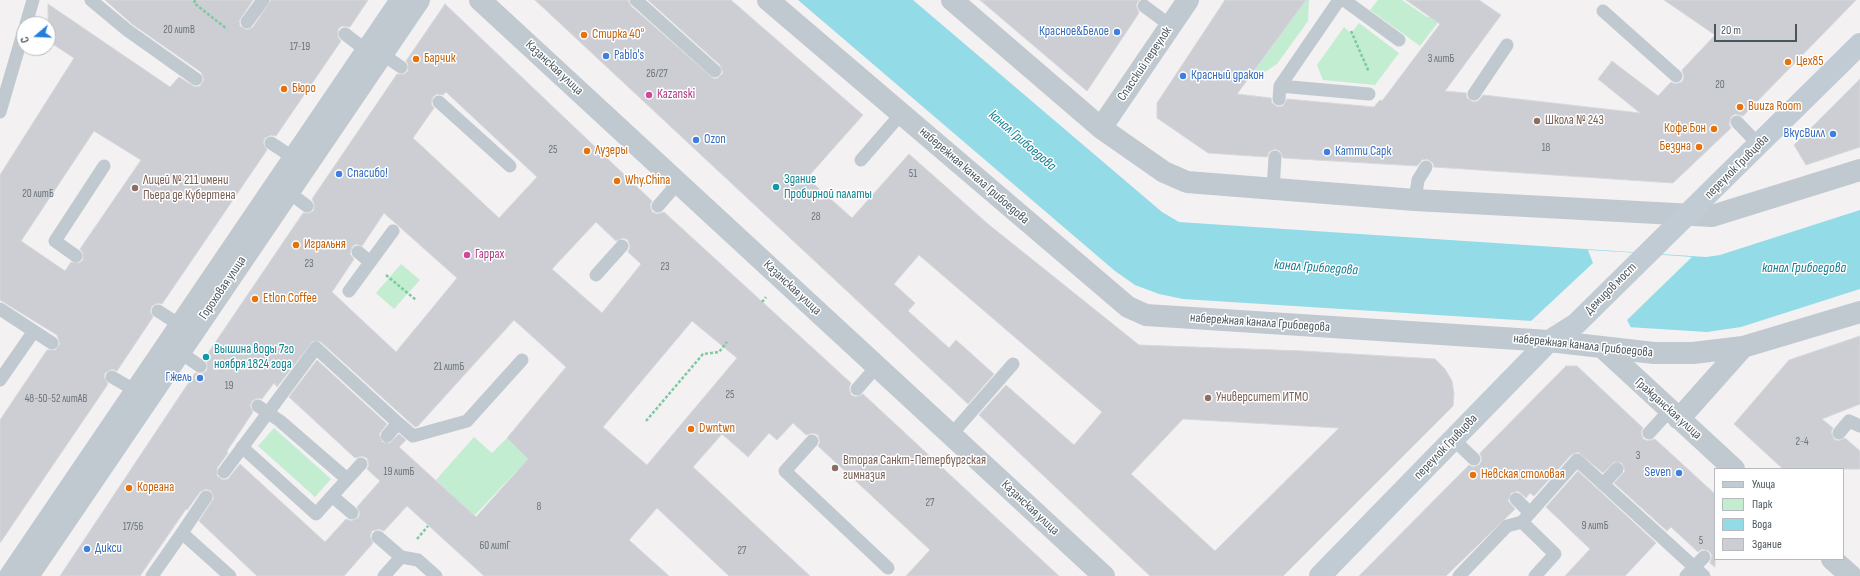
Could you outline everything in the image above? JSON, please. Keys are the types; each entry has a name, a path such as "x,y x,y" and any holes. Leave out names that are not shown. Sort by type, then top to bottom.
{"main road":[{"name":"переулок Гривцова","path":"1647,254 1860,44"},
{"name":"Демидов мост","path":"1576,324 1647,254"},
{"name":"переулок Гривцова","path":"1320,576 1549,341 1576,324"}],"street":[{"name":"Гороховая улица","path":"28,576 174,349 375,52 401,0"},
{"name":"Гороховая улица","path":"10,576 136,391 174,349 180,325 282,188 294,158 375,52 419,0"},
{"name":"Казанская улица","path":"480,0 1104,576"},
{"name":"набережная канала Грибоедова","path":"768,0 1128,307 1146,315 1549,341 1654,353 1693,354 1744,347 1860,312"},
{"path":"952,0 1101,128 1164,172 1187,182 1273,190 1415,200 1687,216 1712,216 1860,170"},
{"name":"Спасский переулок","path":"1101,128 1188,0"},
{"path":"1674,414 1744,347"},
{"name":"Гражданская улица","path":"1603,348 1733,468"},
{"path":"1833,560 1851,576"}],"lane":[{"path":"28,16 33,0"},
{"path":"91,0 127,30 196,79"},
{"path":"247,22 263,0"},
{"path":"636,0 715,71"},
{"path":"1339,0 1280,92 1369,94"},
{"path":"1344,0 1399,40"},
{"path":"1144,6 1170,26"},
{"path":"1603,11 1676,76"},
{"path":"345,34 401,67"},
{"path":"1474,94 1507,45"},
{"path":"0,112 16,56"},
{"path":"439,102 510,166"},
{"path":"861,160 902,114"},
{"path":"1737,122 1759,145"},
{"path":"271,143 294,158"},
{"path":"1273,190 1275,157"},
{"path":"76,256 55,242 104,166"},
{"path":"1415,200 1418,180 1426,166"},
{"path":"658,206 678,183"},
{"path":"282,188 307,206"},
{"path":"349,291 392,231"},
{"path":"596,275 622,246"},
{"path":"358,252 370,262"},
{"path":"0,309 52,343"},
{"path":"158,310 180,325"},
{"path":"0,380 34,331"},
{"path":"224,472 242,447 262,409 316,348 413,436 467,421 522,360"},
{"path":"174,349 200,366"},
{"path":"951,435 1013,364"},
{"path":"858,389 877,366"},
{"path":"112,377 136,391"},
{"path":"262,409 280,421 347,480"},
{"path":"1649,433 1674,414"},
{"path":"1839,433 1849,421 1860,426"},
{"path":"387,436 398,423"},
{"path":"1454,439 1474,459"},
{"path":"812,441 785,471 888,568"},
{"path":"242,447 316,514 361,464"},
{"path":"1459,576 1507,526 1526,517 1577,460 1695,573 1704,557"},
{"path":"1603,484 1617,469"},
{"path":"332,496 352,513"},
{"path":"152,576 206,497"},
{"path":"1516,499 1526,517 1555,554 1534,576"},
{"path":"182,533 230,576"},
{"path":"378,537 401,557 418,560 436,576"},
{"path":"384,576 401,557"}],"path":[{"path":"195,0 194,4 229,31 247,22"},
{"path":"1349,27 1375,85 1369,94"},
{"path":"370,262 416,300"},
{"path":"646,421 702,354 719,352 727,342"}],"green space":[{"path":"1306,0 1309,0 1308,21 1277,64 1262,74 1248,80"},
{"path":"1378,0 1402,0 1427,17 1435,17 1449,8 1420,46 1370,10"},
{"path":"1359,23 1399,53 1375,85 1323,80 1317,65 1344,27 1351,33"},
{"path":"401,264 420,280 394,309 376,293"},
{"path":"274,428 331,479 315,497 258,446"},
{"path":"474,437 492,453 507,438 528,459 474,516 436,480"}],"water":[{"name":"канал Грибоедова","path":"798,0 913,0 1162,212 1179,222 1706,257 1720,255 1860,210 1860,289 1741,327 1707,332 1183,299 1159,294 1135,285 1115,271"}],"pier":[{"path":"1588,250 1692,257 1627,320 1631,328 1531,321 1593,263"}],"building":[{"path":"105,0 253,0 239,21 240,26 247,30 253,27 271,0 368,0 350,27 342,26 338,29 338,37 341,41 276,136 271,135 265,138 263,143 267,150 162,304 158,303 152,306 150,311 153,317 117,371 112,369 105,373 104,377 108,384 0,543 0,420 47,350 55,350 60,344 57,335 0,300 0,175 74,58 56,46 56,16 48,16 48,4 170,87 179,77 195,87 200,86 204,80 201,72 132,24","holes":["94,131 141,160 80,249 83,253 83,260 79,263 71,262 65,271 21,241"]},
{"path":"535,0 628,0 631,6 714,79 718,78 723,73 720,65 648,0 731,0 863,115 807,178 852,218 909,154 988,224 1139,345 1303,351 1435,359 1445,369 1452,381 1454,394 1453,406 1283,576 1150,576 979,415 1006,385 1074,445 1102,412 919,255 894,284 915,303 908,311 949,348 956,340 994,374 968,404","holes":["1183,419 1339,428 1215,551 1131,474"]},
{"path":"980,0 1139,0 1136,5 1139,13 1087,91"},
{"path":"1225,0 1306,0 1237,94 1271,98 1272,103 1278,107 1283,106 1287,99 1374,107 1380,100 1382,101 1440,24 1406,0 1479,0 1501,15 1445,91 1466,93 1467,98 1473,102 1478,101 1483,95 1640,113 1598,79 1612,61 1658,96 1671,82 1675,84 1682,82 1684,77 1682,70 1715,35 1664,0 1856,0 1743,116 1735,114 1731,117 1729,124 1731,128 1673,183 1434,167 1433,163 1427,159 1422,160 1417,166 1283,158 1280,151 1275,149 1269,152 1267,157 1208,153 1157,118 1157,103"},
{"path":"445,4 652,201 650,205 652,212 657,214 664,212 851,383 849,388 851,395 856,397 863,394 1059,576 906,576 930,550 818,446 820,442 818,435 813,433 806,435 793,423 777,440 769,433 748,457 722,434 693,467 810,576 729,576 657,508 629,540 669,576 484,576 407,506 384,531 379,529 372,531 370,536 373,543 344,576 257,576 199,521 214,498 211,491 206,489 200,492 187,510 186,509 140,576 60,576 195,373 203,373 207,370 207,363 204,359 303,213 310,213 314,210 314,203 312,199 397,74 404,74 408,71 408,64 406,61","holes":["446,92 537,177 499,218 413,138 434,108 431,104 433,97 437,94 443,95","384,213 457,278 396,352 332,292 354,259 350,254 352,247 356,244 362,246","596,222 616,241 623,238 628,240 630,247 628,252 641,264 602,313 552,269","514,320 566,367 507,438 528,459 476,517 399,447 406,440 399,434 390,443 382,442 379,434 387,424 317,360 289,397 355,458 362,456 367,458 369,465 367,469 380,481 357,507 360,514 358,518 351,521 346,519 325,542 240,464 228,479 223,480 217,476 217,468 253,412 250,406 252,401 258,398 262,399 274,383 277,387 313,341 321,342 415,427 418,426","692,321 737,358 647,465 603,427"]},
{"path":"1860,79 1860,147 1806,165 1794,145"},
{"path":"1860,336 1860,404 1822,419 1833,428 1831,432 1834,439 1838,441 1845,438 1860,451 1860,469 1782,468 1734,424 1789,360"},
{"path":"1566,366 1577,366 1643,428 1641,432 1643,439 1648,441 1655,439 1714,493 1715,567 1710,563 1712,555 1709,551 1702,549 1698,552 1671,527 1667,531 1614,483 1625,471 1622,463 1614,462 1603,473 1578,452 1571,455 1534,496 1530,493 1526,498 1518,491 1511,493 1508,501 1515,509 1446,576 1359,576 1469,465 1473,467 1479,465 1482,460 1480,453"},
{"path":"1578,471 1656,543 1625,576 1565,576 1590,549 1546,507"}],"place":[{"name":"Красное&Белое","path":"1117,32"},
{"name":"Стирка 40°","path":"584,35"},
{"name":"Pablo's","path":"606,56"},
{"name":"Барчик","path":"416,59"},
{"name":"Цех85","path":"1788,62"},
{"name":"Красный дракон","path":"1183,76"},
{"name":"Бюро","path":"284,89"},
{"name":"Kazanski","path":"649,95"},
{"name":"Buuza Room","path":"1740,107"},
{"name":"Школа № 243","path":"1537,121"},
{"name":"Кофе Бон","path":"1714,129"},
{"name":"ВкусВилл","path":"1833,134"},
{"name":"Ozon","path":"696,140"},
{"name":"Бездна","path":"1699,147"},
{"name":"Лузеры","path":"587,151"},
{"name":"Катти Сарк","path":"1327,152"},
{"name":"Спасибо!","path":"339,174"},
{"name":"Why.China","path":"617,181"},
{"name":"Здание Пробирной палаты","path":"776,187"},
{"name":"Лицей № 211 имени Пьера де Кубертена","path":"135,188"},
{"name":"Игральня","path":"296,245"},
{"name":"Гаррах","path":"467,255"},
{"name":"Etlon Coffee","path":"255,299"},
{"name":"Вышина воды 7го ноября 1824 года","path":"206,357"},
{"name":"Гжель","path":"200,378"},
{"name":"Университет ИТМО","path":"1208,398"},
{"name":"Dwntwn","path":"691,429"},
{"name":"Вторая Санкт-Петербургская гимназия","path":"835,468"},
{"name":"Seven","path":"1679,473"},
{"name":"Невская столовая","path":"1473,475"},
{"name":"Кореана","path":"129,488"},
{"name":"Дикси","path":"87,549"}]}
